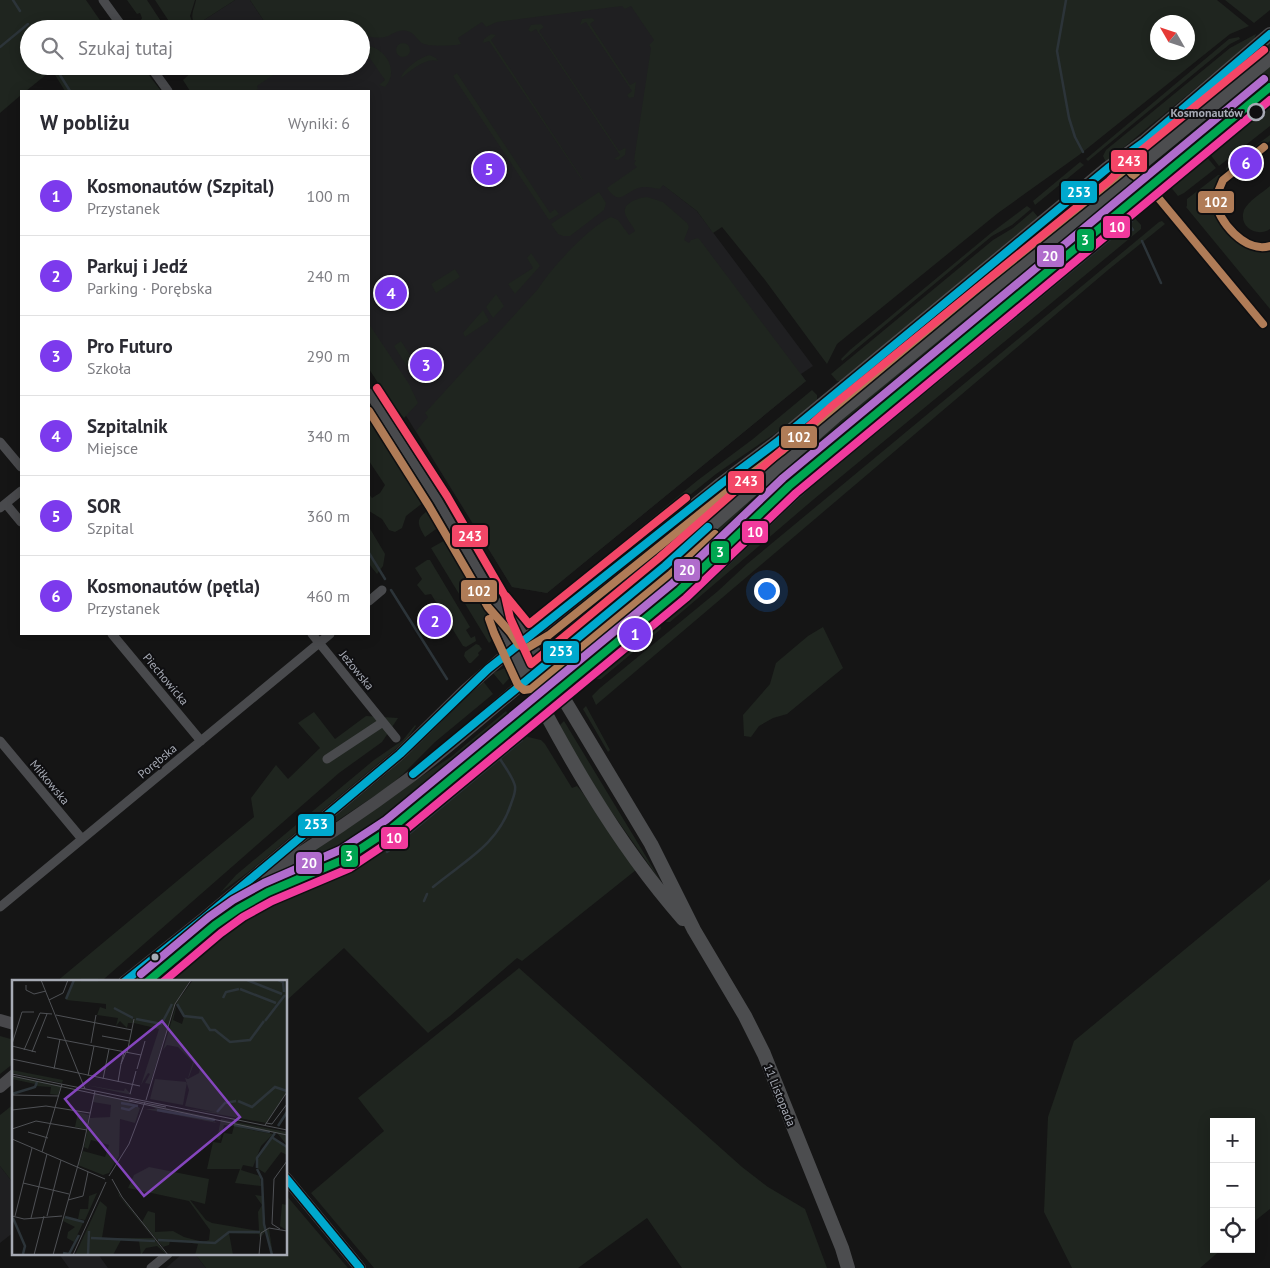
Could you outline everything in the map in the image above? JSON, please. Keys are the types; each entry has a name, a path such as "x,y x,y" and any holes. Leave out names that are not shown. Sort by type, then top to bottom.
{"main road":[{"path":"126,980 400,754 464,691 512,649 784,436 1108,168 1159,130 1270,34"},
{"path":"230,896 295,856 386,795 413,774 664,566 838,414 1116,188 1138,166 1270,58"},
{"name":"11 Listopada","path":"526,638 651,844 694,930 745,1016 764,1054 842,1248 848,1268"},
{"name":"11 Listopada","path":"512,649 548,720 602,810 658,890 694,930"},
{"path":"0,1087 12,1077"},
{"path":"288,1180 360,1268"}],"street":[{"path":"103,0 117,20"},
{"path":"156,75 167,90"},
{"path":"370,395 438,501 496,601 526,638"},
{"path":"0,442 20,466"},
{"path":"20,492 3,506 20,521"},
{"path":"370,600 382,590"},
{"path":"496,601 500,621 512,649"},
{"name":"Piechowicka","path":"113,635 200,741"},
{"name":"Jeżowska","path":"313,635 396,738"},
{"name":"Porębska","path":"0,907 329,635"},
{"path":"327,759 383,722"},
{"name":"Miłkowska","path":"0,741 82,839"},
{"path":"151,1268 166,1256"}],"shaded area":[{"path":"0,0 86,0 100,20 20,20 20,75 46,75 27,90 20,90 20,96 0,113"},
{"path":"127,0 147,0 160,20 141,20 140,13 137,14"},
{"path":"155,0 195,0 190,16 192,20 168,20"},
{"path":"196,0 235,0 204,20 193,20"},
{"path":"235,0 250,0 263,20 204,20"},
{"path":"250,0 1217,0 1249,26 1230,34 1079,155 998,213 837,344 827,364 765,280 722,227 713,233 697,211 663,185 660,189 642,187 621,197 615,196 607,188 637,167 634,164 636,160 634,160 651,48 649,45 654,40 631,6 625,9 622,6 497,22 486,27 482,22 458,38 461,44 447,46 422,43 411,33 404,31 398,31 385,37 370,37 370,20 263,20"},
{"path":"661,0 639,166 697,211 813,366 801,374 806,381 547,593 512,587 370,358 370,90 242,90 262,75 370,75 370,31"},
{"path":"1225,0 1270,0 1270,10 1254,23"},
{"path":"592,18 595,20 590,24 630,85 636,82 634,97 629,98 627,95 632,91 586,22 580,25 582,19"},
{"path":"541,24 544,27 539,31 619,151 626,149 625,155 618,160 614,159 620,155 536,29 531,32 528,30 531,25"},
{"path":"491,34 496,35 491,40 583,180 489,41 483,43 484,39"},
{"path":"1256,34 1254,40 1106,162 1103,156 1106,150 1230,48"},
{"path":"1239,37 1240,39 1230,44 1088,161 1086,159 1229,39"},
{"path":"1270,42 1270,51 1149,148 1233,79"},
{"path":"400,43 406,43 410,50 406,57 400,57 396,53 396,47"},
{"path":"370,46 381,52 389,62 391,75 389,81 385,87 379,85 385,80 370,58"},
{"path":"430,55 438,61 433,60 423,63 401,78 402,74 413,64"},
{"path":"1270,65 1270,91 1206,146 1198,137 1218,120 1215,115 1219,109"},
{"path":"457,73 550,213 555,209 559,214 549,220 453,76"},
{"path":"55,75 149,75 160,90 64,90"},
{"path":"188,75 274,75 257,86 256,90 189,90 183,80"},
{"path":"1270,104 1270,126 1219,166 1210,154"},
{"path":"1270,135 1270,141 1229,175 1226,168"},
{"path":"1188,140 1191,144 1195,143 1216,168 1178,196 1163,177 1159,164 1161,158 1167,153"},
{"path":"1080,162 1084,165 1035,205 1033,201"},
{"path":"1218,175 1222,175 1227,182 1220,199 1229,220 1247,239 1270,245 1270,309 1186,207 1187,199"},
{"path":"1103,180 1108,185 842,404 838,403 840,398"},
{"path":"1270,186 1270,229 1260,232 1254,231 1246,226 1243,216 1244,210 1252,200"},
{"path":"599,192 606,203 604,210 570,236 558,234 551,224"},
{"path":"647,197 663,202 687,223 689,227 684,240 689,243 691,240 698,238 700,240 806,381 547,593 512,587 416,431 428,417 425,413 538,289 572,248 593,229 611,217 618,220 629,235 635,231 626,216 625,208 634,200"},
{"path":"1115,200 1117,203 1047,262 1058,277 1132,215 1141,225 1141,229 814,499 670,622 664,620 669,615 659,602 585,664 581,654 624,619 621,614 635,598 743,502 1023,269 1062,244"},
{"path":"1027,206 1031,209 1012,225 992,236 842,361 841,359 850,350 991,233"},
{"path":"1033,211 1038,217 841,381 837,381 831,374 993,240 1013,228"},
{"path":"1162,221 1165,224 1108,270 596,705 592,696 600,688"},
{"path":"531,253 540,266 515,294 508,284 533,268 527,258"},
{"path":"455,269 460,277 436,293 431,284"},
{"path":"496,294 504,306 493,318 486,307"},
{"path":"483,310 489,321 465,337 463,333"},
{"path":"370,326 409,384 418,403 404,418 370,371"},
{"path":"401,341 415,363 408,368 394,346"},
{"path":"812,390 817,395 817,402 789,424 716,474 665,515 627,540 547,604 698,480 753,439"},
{"path":"370,406 429,498 406,516 402,528 395,532 389,530 382,519 370,512 370,495 372,498 380,493 385,485 370,462"},
{"path":"824,412 827,413 826,418 724,504 656,566 567,639 560,630"},
{"path":"405,430 441,491 439,492 405,439"},
{"path":"434,506 444,521 443,524 425,537 419,519"},
{"path":"370,529 385,554 383,566 377,574 370,565"},
{"path":"451,537 454,538 460,550 496,629 496,636 489,643 431,548"},
{"path":"430,560 470,627 466,630 471,638 475,636 476,641 466,647 463,646 431,594 425,595 417,585 422,579 415,568"},
{"path":"660,623 661,629 601,679 595,677 639,642"},
{"path":"823,627 843,668 787,714 773,718 759,726 751,737 744,736 743,715 770,684 776,663 808,636"},
{"path":"476,644 482,649 478,653 479,655 469,663 464,656 465,652"},
{"path":"564,658 575,673 565,682 561,671"},
{"path":"513,667 516,671 503,685 493,673 505,668"},
{"path":"483,681 493,694 435,742 388,787 293,850 385,775"},
{"path":"586,706 610,750 608,752 583,709"},
{"path":"506,711 511,719 437,781 443,788 518,727 528,737 541,740 545,744 572,788 577,786 582,792 636,870 522,961 517,958 428,1033 344,948 288,999 288,980 163,980 210,941 199,928 452,756"},
{"path":"314,712 335,739 366,716 398,718 382,742 339,773 104,979 58,980 254,817 251,798 276,765 288,779 320,748 298,723"},
{"path":"564,721 662,883 603,800 559,726"},
{"path":"415,725 407,739 398,747 251,870 220,893 236,875 374,760 403,740"},
{"path":"1270,879 1270,1209 1255,1221 1255,1118 1210,1118 1210,1253 1217,1253 1200,1268 1072,1268 1044,1212 1048,1117 1074,1041"},
{"path":"519,968 742,1167 768,1187 805,1209 827,1268 682,1268 647,1218 578,1268 374,1268 311,1193 384,1131 358,1098"},
{"path":"0,1036 12,1039 12,1065 0,1074"},
{"path":"12,1106 12,1181 0,1166 0,1115"},
{"path":"0,1166 12,1181 12,1234 0,1243"},
{"path":"288,1197 348,1268 206,1268 197,1256 288,1256"},
{"path":"60,1256 99,1256 108,1268 69,1268"},
{"path":"180,1256 197,1256 206,1268 166,1268"}],"waterway":[{"path":"13,0 20,11"},
{"path":"1066,0 1057,51 1069,118 1075,137 1083,152"},
{"path":"0,47 20,31"},
{"path":"60,75 69,90"},
{"path":"675,612 817,481 1132,221"},
{"path":"1128,223 1133,230"},
{"path":"1142,241 1161,283"},
{"path":"370,555 385,579"},
{"path":"391,590 447,679"},
{"path":"387,852 522,740"},
{"path":"433,887 479,851 498,831 505,818 515,793 515,786 513,779 500,759"},
{"path":"424,901 427,894"}],"transit line":[{"name":"253","path":"126,980 204,918 400,754 488,669 721,484 777,442 1108,168 1144,142 1270,34"},
{"name":"243","path":"377,388 447,496 505,596 510,618 531,664 659,558 832,406 1109,181 1132,158 1264,50"},
{"name":"20","path":"141,974 209,917 233,900 264,883 340,850 386,820 673,583 783,478 1264,79"},
{"name":"3","path":"149,980 215,925 238,909 268,892 345,859 392,828 680,590 789,486 1270,87"},
{"name":"10","path":"165,980 243,917 272,901 350,868 398,836 686,598 796,493 1270,100"},
{"name":"102","path":"1264,147 1223,180 1215,199 1221,217 1234,234 1252,245 1270,246"},
{"name":"102","path":"370,413 429,506 488,607 519,645 527,648 549,635 727,492 783,450 978,288 1127,168 1132,174 1146,183 1263,324"},
{"name":"243","path":"506,596 529,624 686,498"},
{"name":"253","path":"413,774 665,566 708,527"},
{"name":"102","path":"489,619 518,685 524,690 531,689 671,574 715,534"},
{"name":"253","path":"288,1180 360,1268"}],"place":[{"name":"Kosmonautów","path":"1256,112"},
{"name":"Kosmonautów (pętla)","path":"1246,163"},
{"name":"SOR","path":"489,169"},
{"name":"Szpitalnik","path":"391,293"},
{"name":"Pro Futuro","path":"426,365"},
{"name":"Parkuj i Jedź","path":"435,621"},
{"name":"Kosmonautów (Szpital)","path":"635,634"}]}
